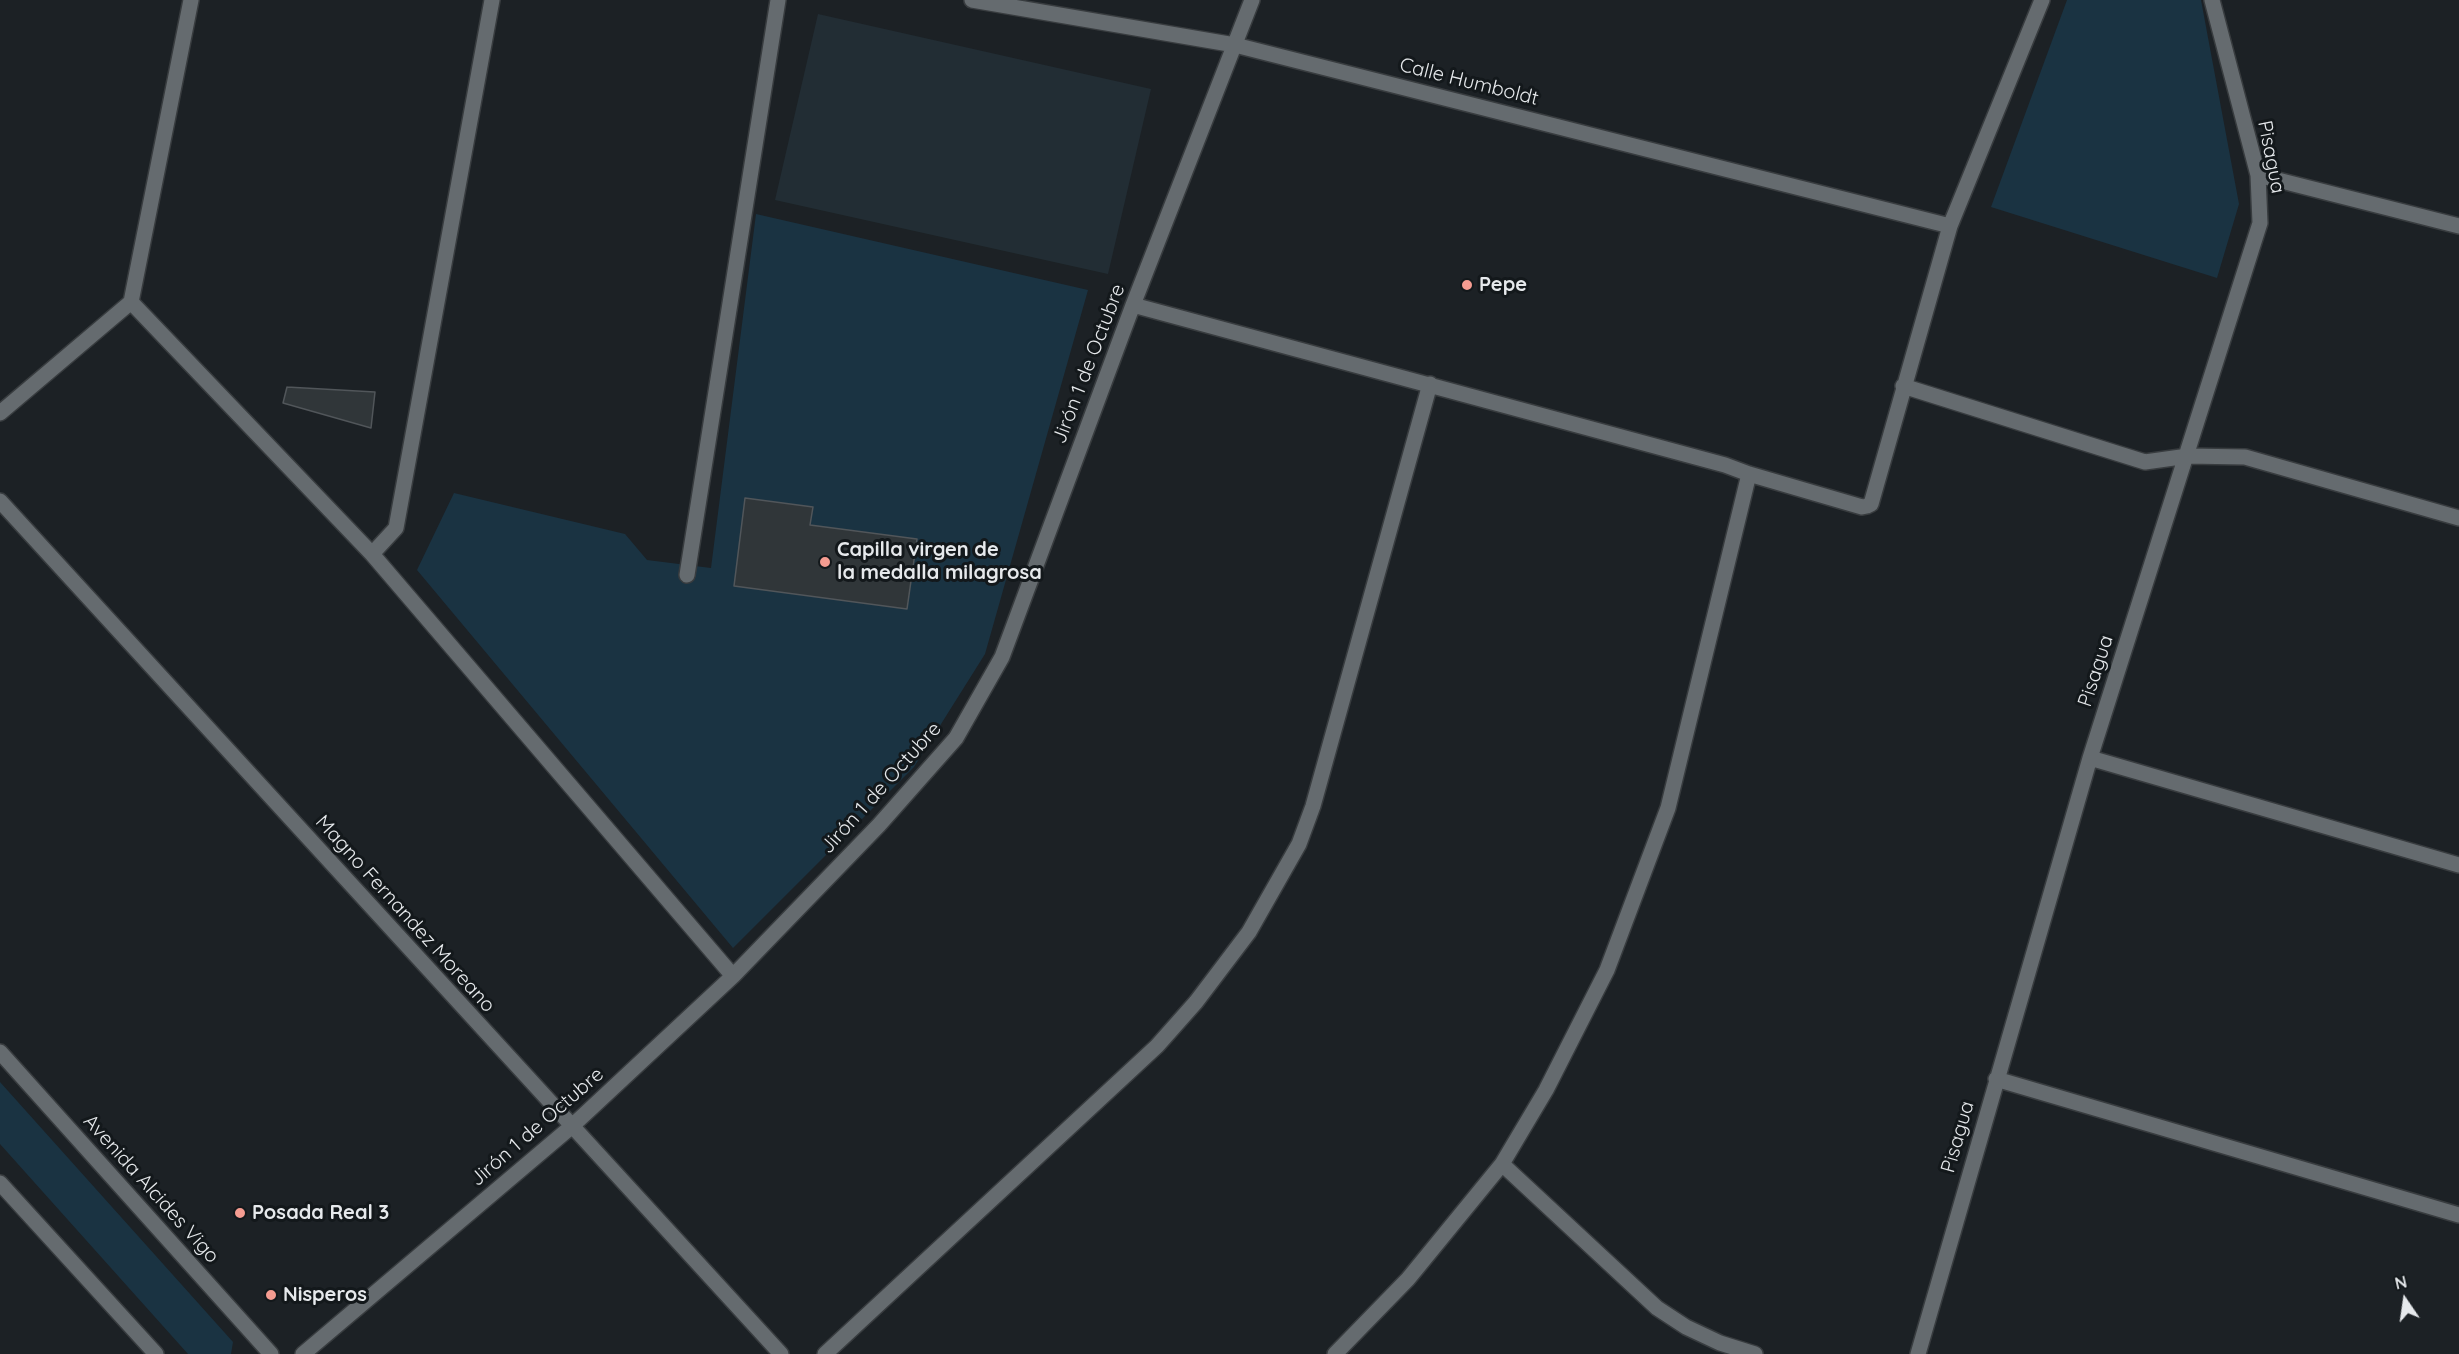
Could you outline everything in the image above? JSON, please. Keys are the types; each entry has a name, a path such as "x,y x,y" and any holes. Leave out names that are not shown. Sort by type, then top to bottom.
{"street":[{"path":"0,413 130,302 191,0"},
{"path":"372,554 396,528 492,0"},
{"path":"687,575 778,0"},
{"name":"Calle Humboldt","path":"972,0 1235,45 1950,226"},
{"name":"Jirón 1 de Octubre","path":"303,1354 571,1127 733,976 879,825 956,738 1002,657 1133,305 1252,0"},
{"path":"1133,305 1725,465 1862,507 1867,506 1871,504 1950,226 2042,0"},
{"name":"Pisagua","path":"1918,1354 2090,758 2188,456 2260,223 2258,175 2212,0"},
{"path":"2258,175 2459,226"},
{"path":"130,302 372,554 733,976"},
{"path":"825,1354 1157,1046 1196,1002 1249,932 1299,844 1311,812 1430,384"},
{"path":"1904,386 2145,462 2188,456 2256,459 2459,518"},
{"path":"1335,1354 1408,1279 1502,1164 1545,1090 1607,970 1664,819 1749,474"},
{"name":"Magno Fernandez Moreano","path":"0,501 781,1354"},
{"path":"2090,758 2459,865"},
{"name":"Avenida Alcides Vigo","path":"0,1052 272,1354"},
{"path":"1996,1079 2459,1215"},
{"path":"1502,1164 1657,1308 1686,1327 1720,1343 1755,1354"},
{"path":"0,1184 156,1354"}],"shaded area":[{"path":"2067,0 2201,0 2239,204 2217,278 1991,207"},
{"path":"818,14 1151,89 1108,274 775,200"},
{"path":"756,214 1088,290 985,654 914,767 733,948 417,570 454,493 625,534 647,560 711,568"},
{"path":"0,1082 233,1342 231,1354 188,1354 0,1144"}],"building":[{"path":"287,387 375,392 371,428 283,403"},
{"name":"Capilla virgen de la medalla milagrosa","path":"745,498 813,507 810,525 917,539 907,609 734,586"}],"place":[{"name":"Pepe","path":"1467,285"},
{"name":"Capilla virgen de la medalla milagrosa","path":"825,562"},
{"name":"Posada Real 3","path":"240,1213"},
{"name":"Nisperos","path":"271,1295"}]}
